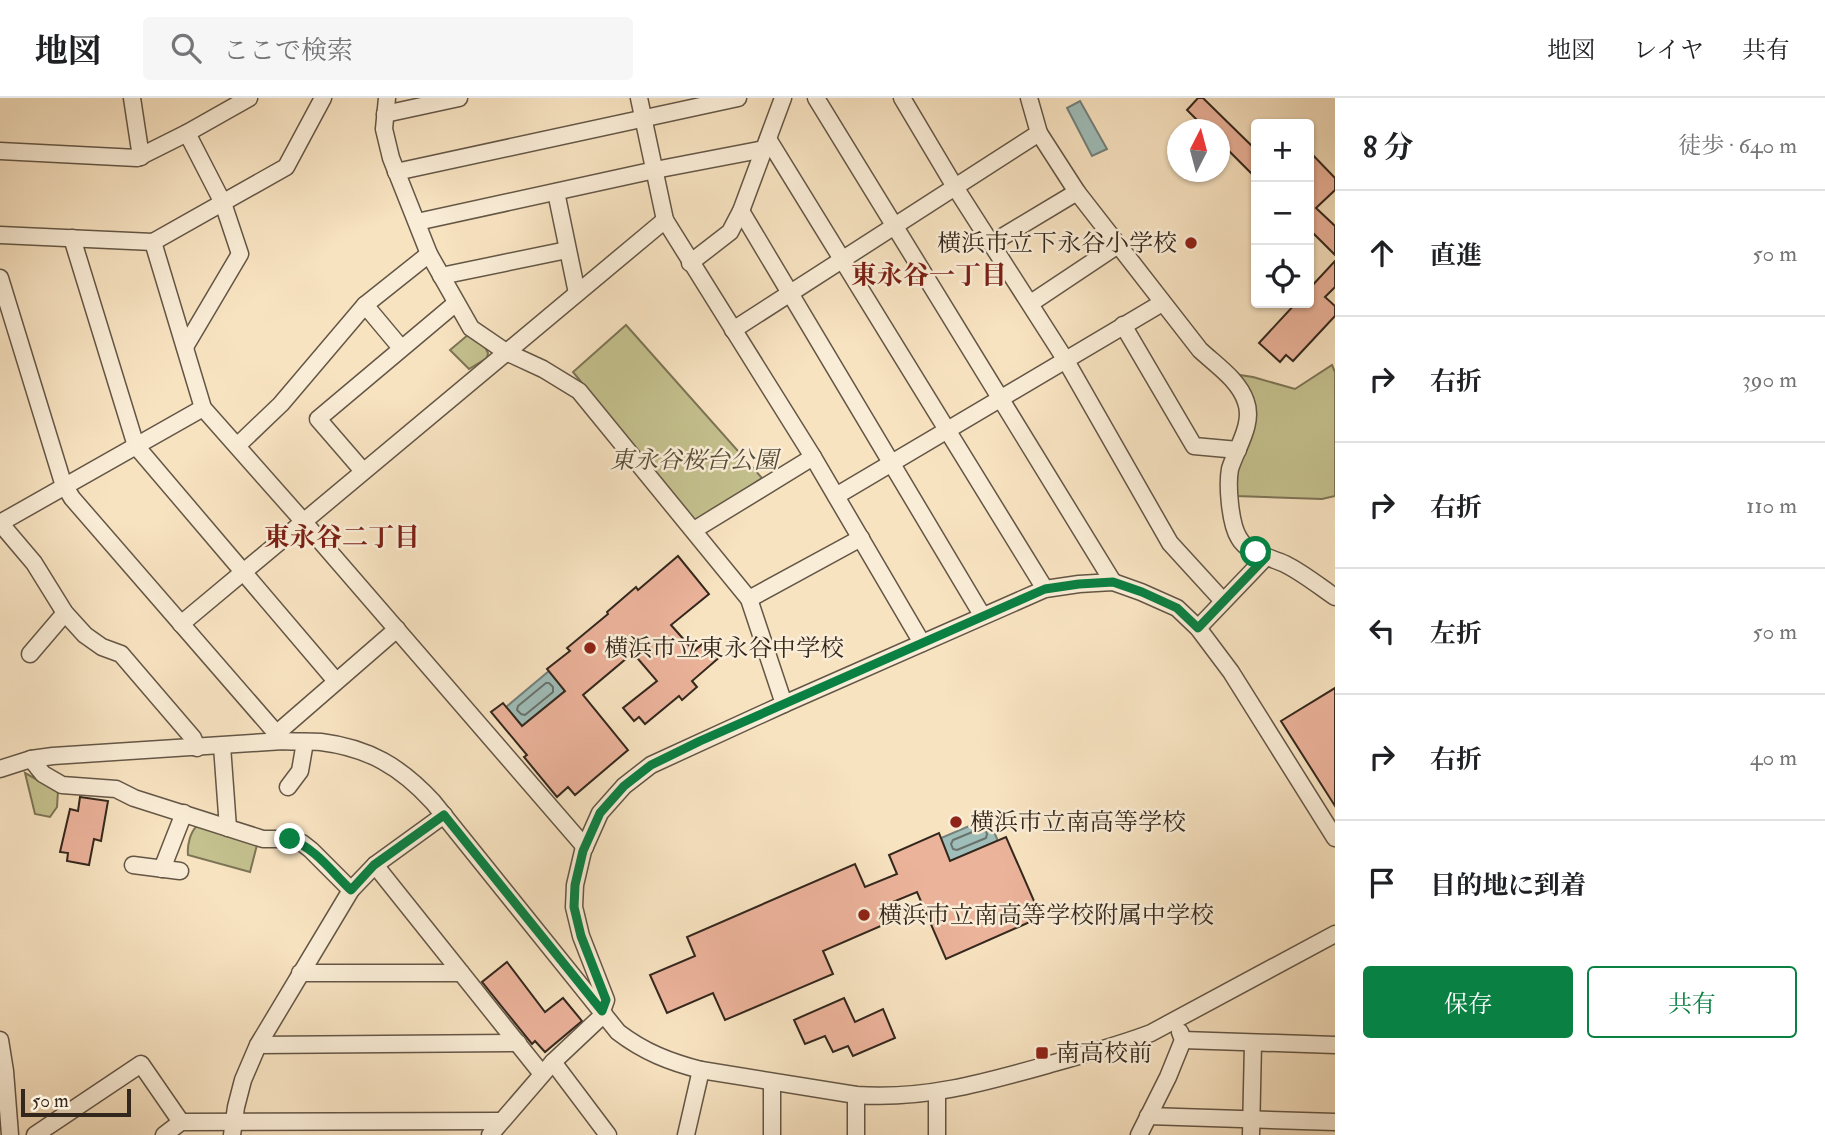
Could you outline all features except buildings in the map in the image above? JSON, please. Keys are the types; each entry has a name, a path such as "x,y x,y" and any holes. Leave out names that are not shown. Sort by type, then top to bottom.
{"street":[{"path":"132,98 141,157"},
{"path":"0,151 137,158 249,98"},
{"path":"0,235 153,242 286,166 323,98"},
{"path":"459,98 386,106 384,129 391,158 429,254 471,328 506,352 579,391 749,599 783,704"},
{"path":"639,98 665,220 813,457 922,643"},
{"path":"396,172 738,98"},
{"path":"816,98 1113,582"},
{"path":"902,98 955,187 1065,359 1170,543 1223,601"},
{"path":"1029,98 1039,133 1077,192 1200,350 1240,389 1247,404 1247,420 1230,471 1231,519 1239,540 1256,552 1285,564 1335,597"},
{"path":"690,262 730,232 741,211 766,144 779,99"},
{"path":"185,347 240,254 223,203 187,133"},
{"path":"733,330 1039,133"},
{"path":"417,222 766,144"},
{"path":"766,144 842,259 1045,589"},
{"path":"556,192 577,293"},
{"path":"992,243 1077,192"},
{"path":"741,211 982,615"},
{"path":"181,624 665,220"},
{"path":"72,238 136,446 336,681"},
{"path":"153,242 203,408 585,847"},
{"path":"1031,303 1118,245"},
{"path":"441,276 568,250"},
{"path":"237,446 281,404 365,305 429,254"},
{"path":"0,278 65,487 280,738"},
{"path":"363,471 318,419 456,303"},
{"path":"836,496 1162,303"},
{"path":"365,305 401,348"},
{"path":"1123,325 1194,446 1238,450"},
{"path":"197,748 192,738 121,654 103,647 85,635 65,613 34,563 0,523 203,408"},
{"path":"694,530 813,457"},
{"path":"749,599 861,538"},
{"path":"1198,628 1266,557"},
{"path":"490,1135 548,1068 603,1013 606,1000 581,936 574,907 575,885 585,847 600,813 624,786 651,765 1045,589 1113,582 1177,608 1198,628 1231,673 1335,838"},
{"path":"30,654 65,613"},
{"path":"280,738 336,681 397,629"},
{"path":"0,769 31,759 53,756 197,748 280,738 320,742 363,752 383,760 419,786 618,1032 634,1045 666,1060 701,1070 856,1095 906,1096 937,1093 1017,1074 1122,1044 1151,1033 1335,934"},
{"path":"288,787 300,771 305,742"},
{"path":"222,746 228,828"},
{"path":"31,759 43,774 62,785 116,789 134,798 263,839 290,839 302,843 351,890"},
{"path":"162,869 184,813"},
{"path":"233,1129 243,1080 258,1045 351,890 374,865 444,815"},
{"path":"133,865 180,871"},
{"path":"374,865 518,1043 548,1068 608,1135"},
{"path":"300,973 461,972"},
{"path":"1139,1135 1183,1041 1175,1020"},
{"path":"0,1040 10,1135"},
{"path":"1183,1041 1335,1045"},
{"path":"258,1045 518,1043"},
{"path":"1251,1127 1253,1043"},
{"path":"35,1135 141,1064 181,1122"},
{"path":"686,1135 701,1070"},
{"path":"772,1082 772,1135"},
{"path":"937,1093 937,1135"},
{"path":"856,1095 856,1135"},
{"path":"1148,1116 1251,1127 1335,1122"},
{"path":"164,1135 181,1122 233,1129 502,1121"}],"green space":[{"name":"東永谷桜台公園","path":"626,325 762,478 696,522 573,372"},
{"path":"469,334 485,347 488,353 487,358 469,369 450,350"},
{"path":"1332,365 1335,372 1335,496 1322,499 1236,496 1237,471 1250,435 1233,374 1295,389"},
{"path":"25,773 58,791 57,807 50,817 35,814"},
{"path":"197,826 257,845 250,872 188,855 192,832"}],"water":[{"path":"1080,101 1107,149 1092,156 1067,108"},
{"path":"549,671 565,691 522,726 506,707"},
{"path":"988,818 998,841 950,861 941,838"}],"place":[{"name":"横浜市立下永谷小学校","path":"1191,243"},
{"name":"横浜市立東永谷中学校","path":"590,648"},
{"name":"横浜市立南高等学校","path":"956,822"},
{"name":"横浜市立南高等学校附属中学校","path":"864,915"},
{"name":"南高校前","path":"1042,1053"}],"district":[{"name":"東永谷一丁目","path":"929,276"},
{"name":"東永谷二丁目","path":"342,538"}],"route":[{"path":"290,839 311,850 351,890 374,865 444,815 602,1011 606,1000 581,936 574,907 575,885 583,851 600,813 624,786 651,765 1045,589 1113,582 1177,608 1198,628 1266,557 1256,552"}]}
